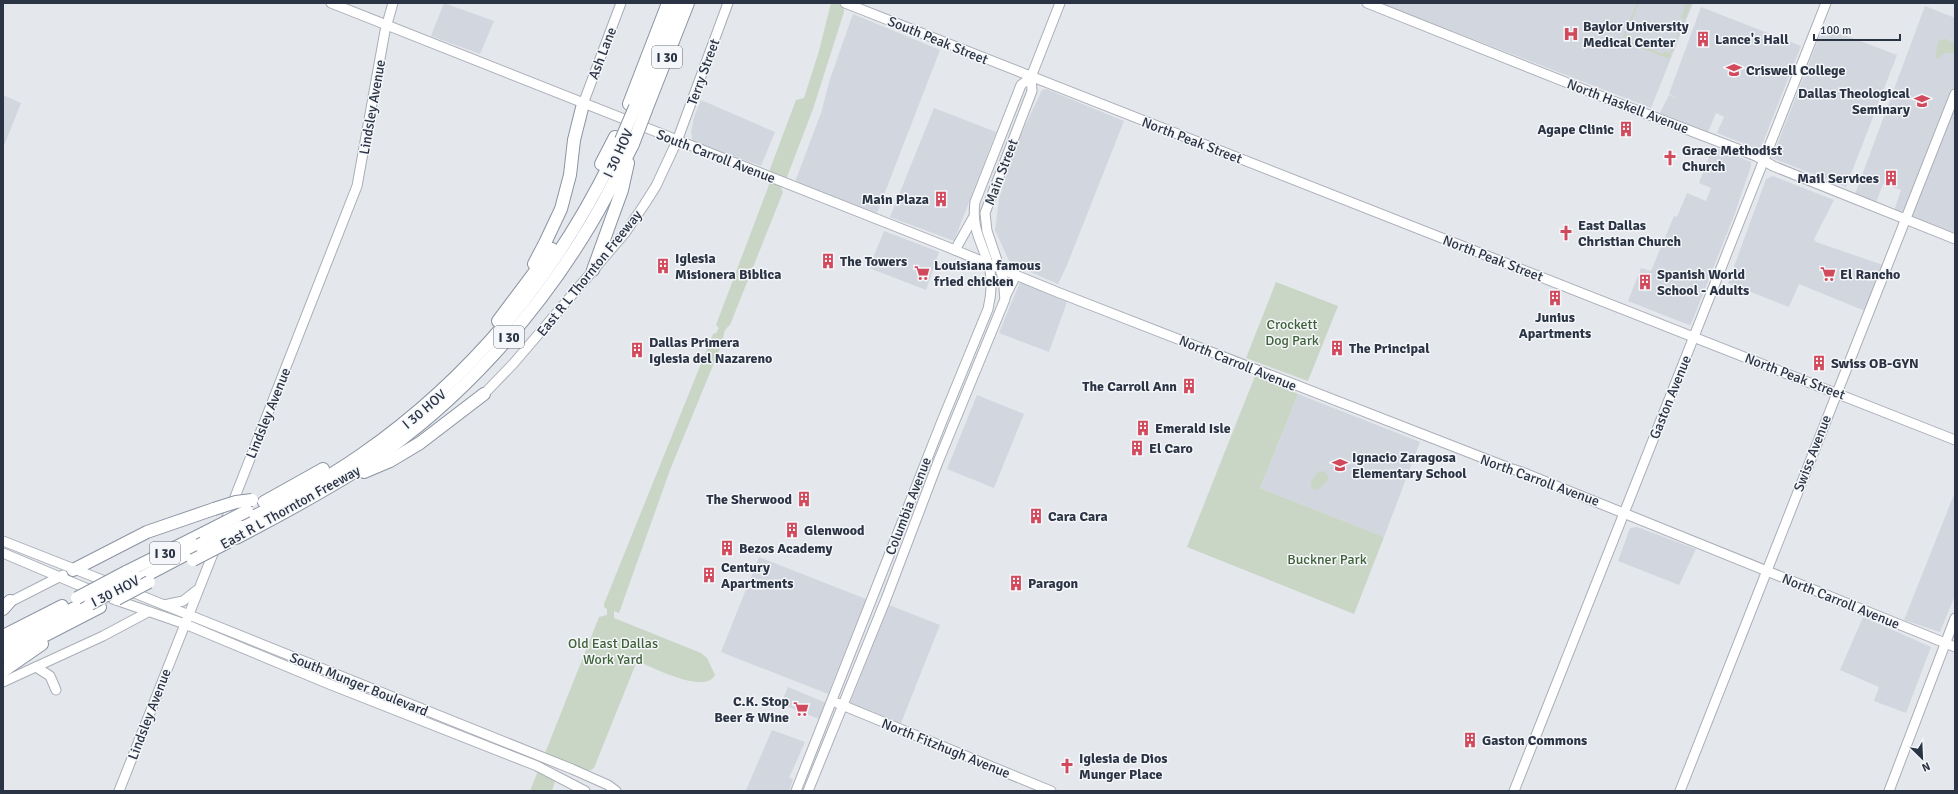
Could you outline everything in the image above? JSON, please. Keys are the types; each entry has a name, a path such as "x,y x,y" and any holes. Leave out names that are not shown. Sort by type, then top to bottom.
{"highway":[{"name":"East R L Thornton Freeway","path":"3,657 76,620 87,599 137,578 242,525 322,481 363,444 412,405 459,363 501,317 552,250 623,140 637,107 668,3"},
{"path":"637,107 675,3"},
{"path":"637,107 678,3"},
{"name":"East R L Thornton Freeway","path":"3,636 137,578 242,525 322,481 390,447 428,417 468,380 512,334 560,271 592,222 637,107 688,3"},
{"path":"501,317 545,243 561,209 570,175 574,140 583,104"},
{"path":"593,270 622,190 623,140"},
{"path":"322,481 390,461 439,430 484,394"},
{"path":"73,570 147,532 214,509 236,502 252,500 286,501"},
{"name":"I 30 HOV","path":"3,644 87,599"},
{"name":"I 30 HOV","path":"3,648 87,599"},
{"path":"3,671 76,620"}],"main road":[{"name":"South Carroll Avenue","path":"331,3 945,246"},
{"name":"Lindsley Avenue","path":"119,791 352,200 358,179 386,25 393,3"},
{"name":"Ash Lane","path":"583,104 621,3"},
{"name":"Terry Street","path":"677,141 728,3"},
{"name":"South Peak Street","path":"845,3 1031,77"},
{"name":"Main Street","path":"1001,268 990,242 985,213 1032,91 1031,77 1060,3"},
{"name":"North Haskell Avenue","path":"1366,3 1756,156 1764,161 1906,220 1955,238"},
{"name":"Gaston Avenue","path":"1514,791 1826,3"},
{"name":"Main Street","path":"974,218 975,202 1021,85 1031,77"},
{"name":"North Peak Street","path":"1031,77 1955,440"},
{"name":"Swiss Avenue","path":"1680,791 1836,392 1906,220 1955,94"},
{"name":"East R L Thornton Freeway","path":"484,394 513,364 625,233 656,186 677,141"},
{"path":"984,179 996,184"},
{"path":"955,250 974,218"},
{"name":"Columbia Avenue","path":"796,791 942,421 988,309 991,283 987,262 977,237 974,218"},
{"name":"North Carroll Avenue","path":"945,246 1359,411 1625,512 1766,571 1955,647"},
{"name":"Columbia Avenue","path":"808,791 880,614 938,462 1005,299 1001,268"},
{"path":"1005,299 1016,275"},
{"name":"South Munger Boulevard","path":"3,541 572,769 608,785 616,791"},
{"name":"South Munger Boulevard","path":"3,553 59,577 87,599 148,612 185,624 322,681 537,766 586,791"},
{"path":"5,605 73,570"},
{"path":"164,605 182,600 198,589"},
{"path":"3,682 103,636 148,612"},
{"path":"1889,791 1955,618"},
{"path":"36,667 50,676 56,690"},
{"name":"North Fitzhugh Avenue","path":"832,701 1051,791"},
{"path":"802,776 812,780"}],"shaded area":[{"path":"444,3 494,21 480,54 431,36"},
{"name":"Baylor University Medical Center","path":"1380,3 1693,3 1651,108"},
{"name":"Dallas Theological Seminary","path":"1925,6 1955,18 1955,233 1894,211 1901,190 1883,184 1876,203 1855,194"},
{"name":"Criswell College","path":"1701,7 1801,46 1760,150 1717,133 1724,117 1716,113 1708,132 1660,113 1669,95 1679,99 1669,94"},
{"path":"853,14 940,50 877,213 795,182 821,113 830,79"},
{"path":"1823,27 1897,55 1846,187 1772,158"},
{"path":"1046,89 1124,121 1067,265 1058,284 1010,263 995,230 999,199 1016,145 1042,90"},
{"path":"3,95 21,103 3,148"},
{"path":"701,100 775,132 761,166 693,142 691,133 694,117"},
{"path":"934,108 996,132 954,241 890,217"},
{"path":"1713,147 1751,162 1751,166 1735,213 1691,324 1689,325 1628,301 1641,268 1651,271 1674,216 1677,217 1687,193 1706,201 1711,188 1699,183"},
{"path":"1773,176 1834,200 1814,239 1816,242 1883,265 1865,311 1799,284 1789,307 1728,283 1766,179"},
{"path":"884,231 939,252 926,290 869,268"},
{"path":"1020,282 1067,302 1049,352 999,333"},
{"name":"Ignacio Zaragosa Elementary School","path":"1298,394 1420,442 1384,537 1260,488"},
{"path":"977,395 1024,414 994,488 947,469"},
{"path":"1955,492 1955,595 1940,632 1904,620"},
{"path":"1637,527 1696,549 1679,585 1618,561 1630,528"},
{"path":"759,557 866,599 828,694 721,652"},
{"path":"889,605 940,625 901,723 850,703"},
{"path":"1863,617 1931,647 1906,713 1874,701 1879,687 1840,670"},
{"path":"788,687 826,703 819,719 781,704"},
{"path":"772,730 805,742 789,778 793,779 789,791 746,790"}],"green space":[{"name":"Old East Dallas Work Yard","path":"831,3 840,3 840,6 844,7 844,12 813,109 787,177 785,179 780,177 780,186 783,192 730,325 724,332 723,341 670,470 619,613 614,611 614,618 701,653 707,658 715,675 709,680 701,682 690,681 678,678 637,661 594,768 589,771 550,755 542,775 555,781 552,791 530,791 599,617 607,615 607,609 604,607 604,604 713,334 716,333 719,328 716,325 770,182 773,183 773,175 770,172 770,169 796,100 804,98 819,51"},
{"path":"1637,3 1639,3 1626,34 1632,36 1630,41 1663,54 1664,51 1670,53 1684,19 1681,18 1685,7 1683,6 1684,3 1691,4 1669,59 1622,40"},
{"path":"1945,39 1955,43 1955,53 1944,53 1938,59 1935,57 1939,40"},
{"name":"Crockett Dog Park","path":"1276,282 1338,306 1308,381 1246,358"},
{"name":"Buckner Park","path":"1255,376 1298,394 1260,488 1384,537 1354,614 1187,547"},
{"path":"1324,471 1328,476 1328,480 1319,489 1314,490 1311,487 1311,482 1318,472"}],"place":[{"name":"Baylor University Medical Center","path":"1571,34"},
{"name":"Lance's Hall","path":"1703,39"},
{"name":"Criswell College","path":"1734,70"},
{"name":"Dallas Theological Seminary","path":"1922,101"},
{"name":"Agape Clinic","path":"1626,129"},
{"name":"Grace Methodist Church","path":"1670,158"},
{"name":"Mail Services","path":"1891,178"},
{"name":"Main Plaza","path":"941,199"},
{"name":"East Dallas Christian Church","path":"1566,233"},
{"name":"The Towers","path":"828,261"},
{"name":"Iglesia Misionera Biblica","path":"663,266"},
{"name":"Louisiana famous fried chicken","path":"922,273"},
{"name":"El Rancho","path":"1828,274"},
{"name":"Spanish World School - Adults","path":"1645,282"},
{"name":"Junius Apartments","path":"1555,298"},
{"name":"The Principal","path":"1337,348"},
{"name":"Dallas Primera Iglesia del Nazareno","path":"637,350"},
{"name":"Swiss OB-GYN","path":"1819,363"},
{"name":"The Carroll Ann","path":"1189,386"},
{"name":"Emerald Isle","path":"1143,428"},
{"name":"El Caro","path":"1137,448"},
{"name":"Ignacio Zaragosa Elementary School","path":"1340,465"},
{"name":"The Sherwood","path":"804,499"},
{"name":"Cara Cara","path":"1036,516"},
{"name":"Glenwood","path":"792,530"},
{"name":"Bezos Academy","path":"727,548"},
{"name":"Century Apartments","path":"709,575"},
{"name":"Paragon","path":"1016,583"},
{"name":"C.K. Stop Beer & Wine","path":"801,709"},
{"name":"Gaston Commons","path":"1470,740"},
{"name":"Iglesia de Dios Munger Place","path":"1067,766"}]}
